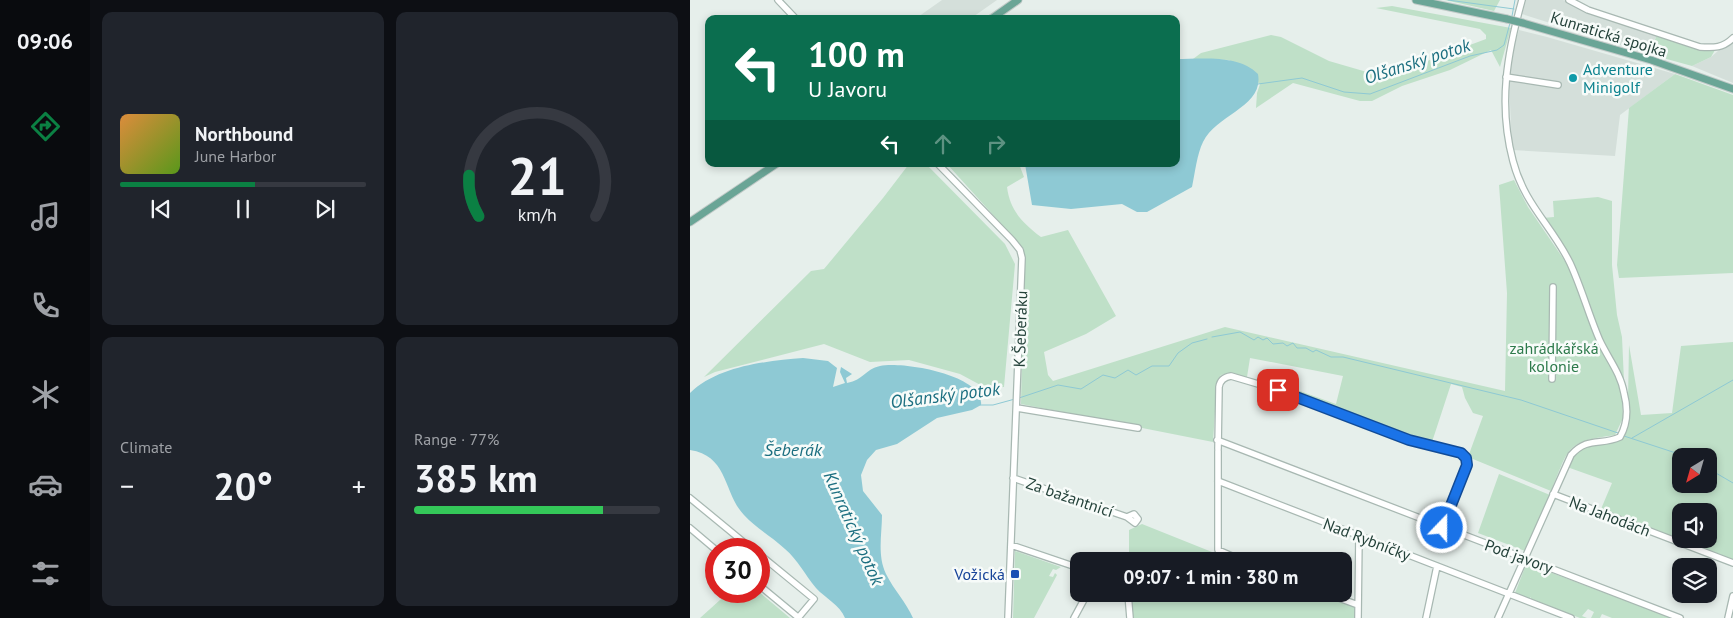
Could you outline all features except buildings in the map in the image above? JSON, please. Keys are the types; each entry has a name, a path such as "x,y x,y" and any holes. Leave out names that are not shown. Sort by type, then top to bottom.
{"main road":[{"path":"997,15 1018,0"},
{"name":"Kunratická spojka","path":"1416,0 1523,23 1651,60 1733,89"},
{"path":"690,222 772,167"}],"street":[{"path":"778,0 792,15"},
{"path":"1522,0 1510,42 1506,77 1508,131 1516,172 1535,211 1570,263 1600,340 1617,373 1624,392 1626,409 1621,434 1588,442 1576,448 1570,455 1553,494"},
{"path":"1569,0 1588,10 1700,47 1716,49 1727,44 1733,38"},
{"path":"1506,77 1558,85"},
{"name":"K Šeberáku","path":"941,167 1020,250 1022,266 1018,402 1008,618"},
{"path":"1552,379 1553,287"},
{"path":"1219,552 1217,440 1219,384 1225,377 1231,376 1295,394 1409,440 1461,453 1466,458 1467,465 1442,528"},
{"path":"1018,402 1138,428"},
{"name":"Pod javory","path":"1217,440 1680,618"},
{"name":"Za bažantnicí","path":"1014,478 1127,516"},
{"name":"Nad Rybníčky","path":"1218,481 1571,618"},
{"name":"Na Jahodách","path":"1498,618 1553,494 1733,563"},
{"path":"690,498 739,538"},
{"path":"690,528 705,541"},
{"path":"1358,618 1359,535"},
{"path":"1011,545 1070,565"},
{"path":"770,563 814,599 798,618 770,594"},
{"path":"1426,618 1438,566"},
{"path":"1728,618 1733,596"},
{"path":"1074,618 1083,602"},
{"path":"1129,602 1130,618"},
{"path":"1350,602 1358,605"}],"shaded area":[{"path":"942,0 997,0 976,15 921,15"},
{"path":"1526,0 1563,0 1586,11 1657,35 1651,49 1645,53 1522,14"},
{"path":"1519,30 1675,74 1620,115 1615,156 1512,150 1509,80 1511,53"},
{"path":"1733,38 1733,83 1692,66 1711,57"}],"green space":[{"path":"1445,0 1500,0 1494,11"},
{"path":"1392,6 1511,28 1500,67 1491,50 1450,70 1402,86 1372,101 1360,101 1293,83 1256,108 1260,84 1229,60 1193,59 1201,53 1271,35 1281,37 1329,61 1384,77 1486,39 1486,35 1480,29 1376,8"},
{"path":"1657,35 1700,49 1715,50 1711,57 1692,66 1645,53 1651,49"},
{"path":"1675,74 1733,95 1733,273 1619,278 1617,265 1629,108"},
{"path":"907,167 929,167 1005,244 1015,264 1004,387 986,388 960,374 909,360 870,362 824,344 715,372 704,377 811,271 824,269"},
{"name":"zahrádkářská kolonie","path":"950,167 1020,167 1024,177 1007,187 1014,210 1041,237 1068,230 1116,316 1086,334 1044,352 1048,375 1053,381 1225,327 1505,391 1507,293 1499,185 1514,180 1528,207 1569,267 1598,341 1615,374 1622,394 1623,418 1615,435 1587,440 1571,449 1566,455 1551,491 1468,457 1483,416 1473,413 1465,398 1462,387 1451,384 1432,442 1408,435 1296,391 1230,373 1221,375 1217,381 1213,442 1021,404 1024,249","holes":["1250,358 1343,376 1336,404 1297,390 1247,377"]},
{"path":"1598,197 1612,201 1612,265 1617,315 1622,337 1624,381 1596,327 1572,264 1542,218 1554,217 1553,201"},
{"path":"1733,342 1733,561 1700,548 1717,548 1717,503 1672,503 1672,537 1601,509 1612,483 1567,467 1571,458 1582,447 1619,440 1628,400 1629,345 1641,415 1672,413 1681,346"},
{"path":"1499,474 1550,495 1525,551 1478,533"},
{"path":"1142,524 1212,552 1129,552 1129,530"},
{"path":"1015,551 1061,567 1056,570 1053,569 1049,576 1053,577 1055,573 1057,575 1034,618 1013,618"},
{"path":"1527,562 1528,564 1672,618 1612,618 1602,614 1600,618 1591,618 1594,612 1588,609 1582,616 1587,618 1580,618 1531,599 1531,597 1529,599 1515,593"},
{"path":"770,601 790,618 700,618 717,603 770,603"},
{"path":"1130,602 1350,602 1358,605 1358,618 1132,618"}],"water":[{"path":"1208,58 1230,60 1241,63 1258,74 1258,85 1254,95 1247,103 1218,124 1203,142 1192,187 1147,212 1137,212 1122,204 1071,209 1032,205 1026,167 1180,167 1180,59"},
{"name":"Šeberák","path":"803,358 828,361 837,368 833,387 845,383 840,372 841,367 852,374 846,378 847,383 853,382 875,367 891,365 923,368 940,372 957,378 970,386 979,395 981,405 972,410 937,418 897,444 876,450 867,460 861,475 863,491 882,515 881,552 883,567 913,618 845,618 836,605 816,588 790,553 744,515 737,506 719,467 703,454 690,450 690,393 701,384 728,371 758,363"}],"waterway":[{"path":"1448,0 1514,9"},
{"name":"Olšanský potok","path":"1512,16 1515,0"},
{"name":"Olšanský potok","path":"1258,84 1302,78 1344,92 1370,94 1470,56 1497,50 1504,45 1510,23"},
{"path":"1212,337 1240,332 1254,340 1258,337 1263,340 1267,338 1273,344 1283,343 1287,346 1293,343 1297,348 1306,348 1313,352 1316,350 1331,357 1343,357 1521,400 1618,433"},
{"name":"Olšanský potok","path":"1019,398 1058,385 1081,389 1103,375 1115,378 1128,370 1136,375 1152,366 1169,366 1178,353 1192,343 1207,339"},
{"path":"1632,438 1733,380"},
{"name":"Olšanský potok","path":"980,405 993,405 1015,399"},
{"path":"1624,436 1672,452"},
{"path":"1718,474 1733,483"}],"place":[{"name":"Adventure Minigolf","path":"1573,78"},
{"name":"Vožická","path":"1015,574"}],"route":[{"path":"1278,390 1295,394 1409,440 1461,453 1466,458 1467,465 1442,528"}],"water label":[{"name":"Kunratický potok","path":"854,528"}]}
